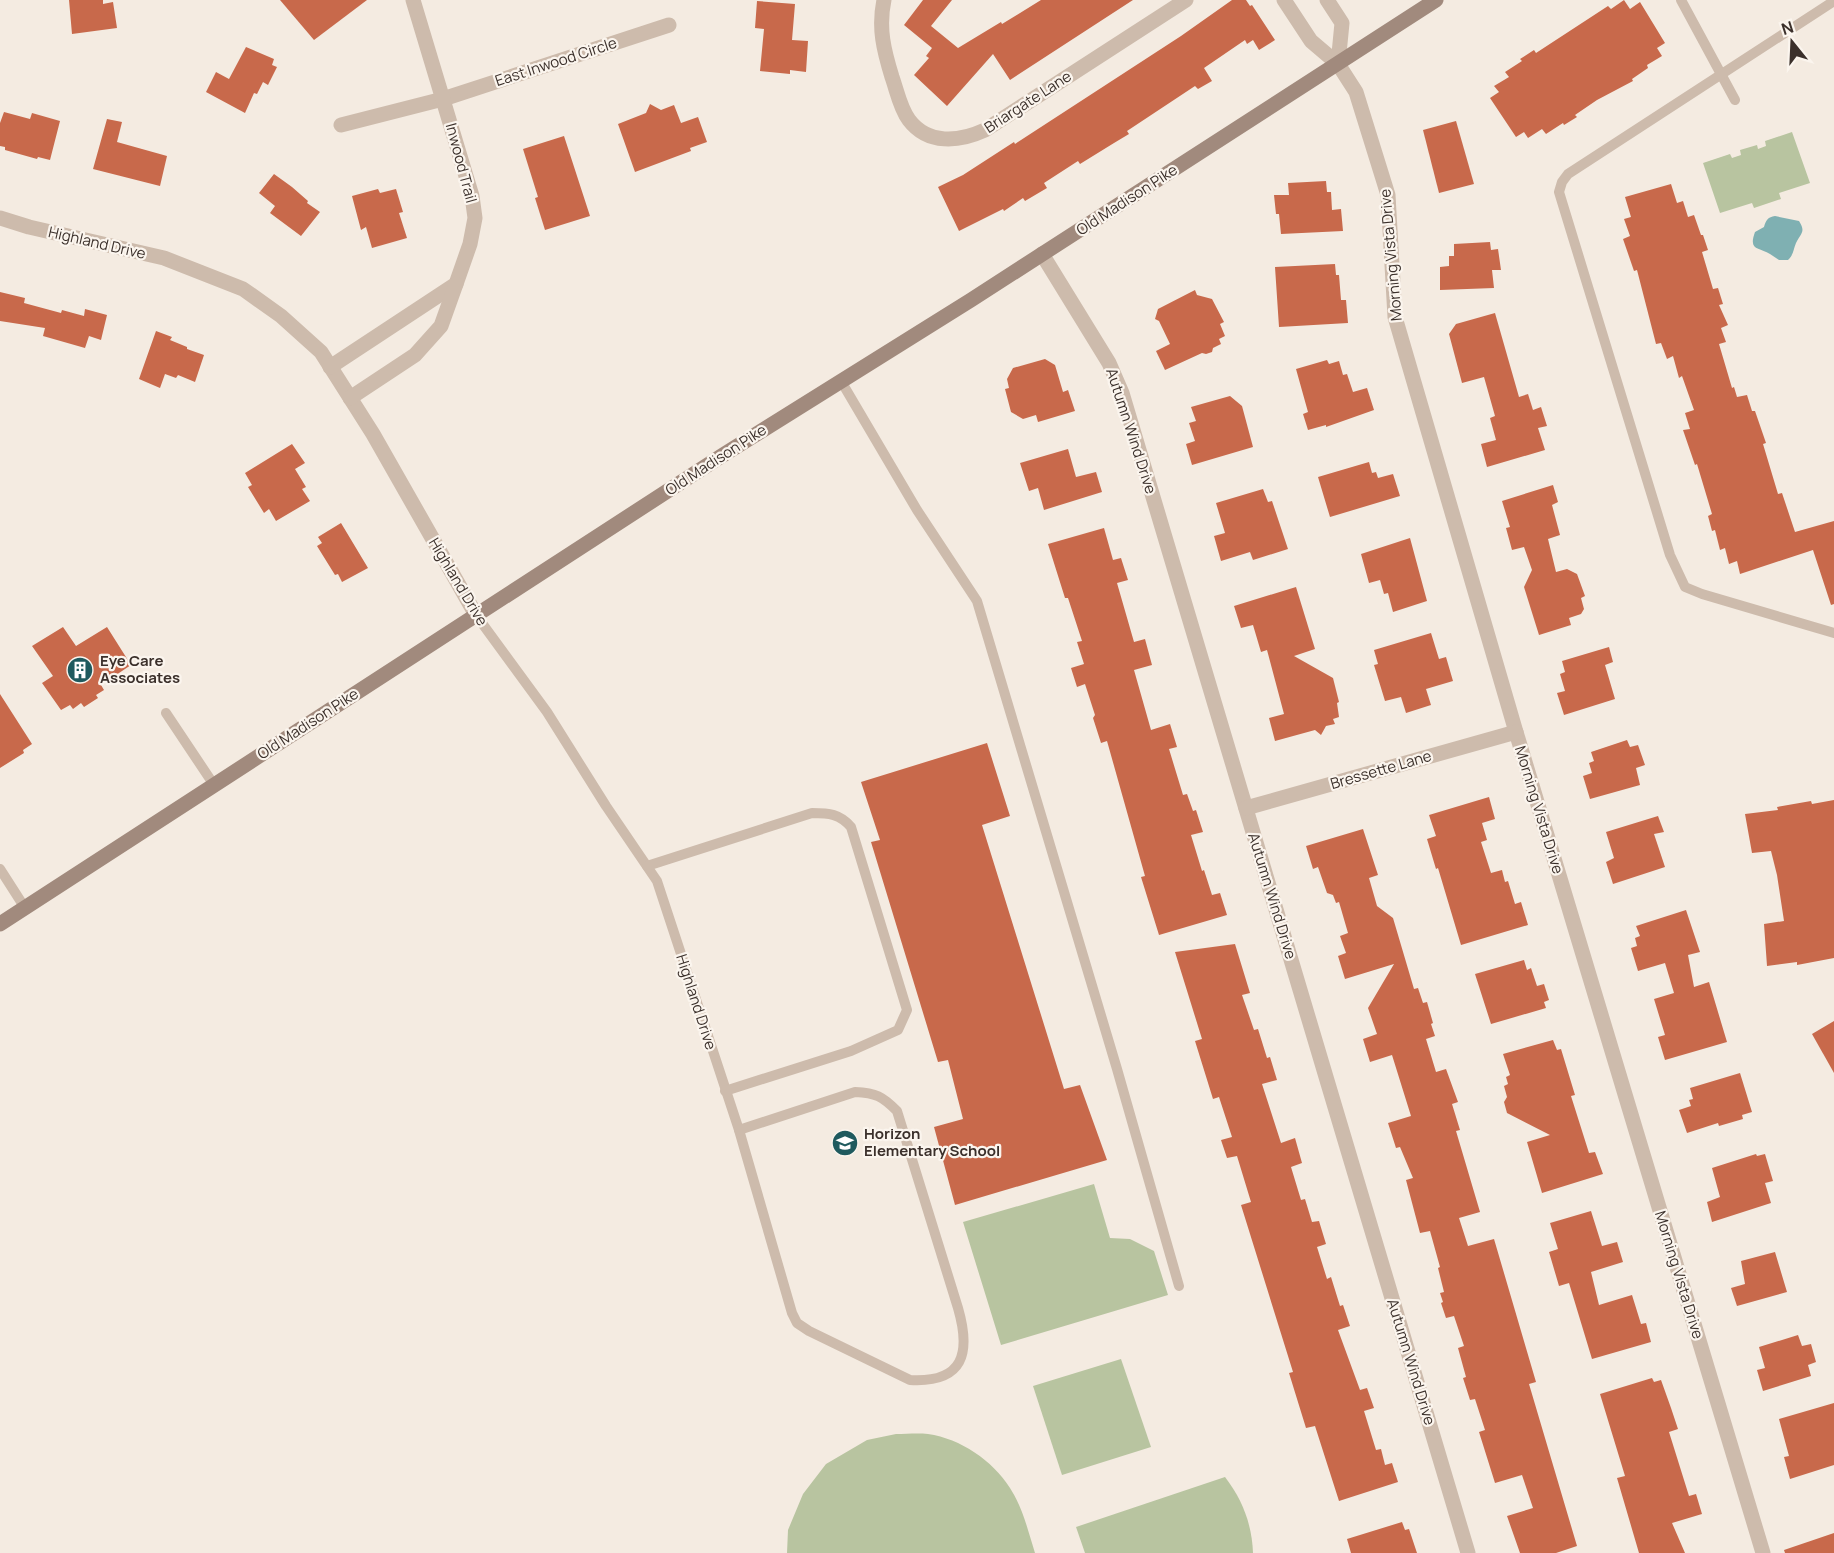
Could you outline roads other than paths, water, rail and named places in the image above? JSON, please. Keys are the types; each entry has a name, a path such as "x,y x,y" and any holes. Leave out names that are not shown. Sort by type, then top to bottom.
{"main road":[{"name":"Old Madison Pike","path":"0,924 723,455 1042,255 1436,0"}],"street":[{"name":"Inwood Trail","path":"350,398 415,355 441,326 470,244 475,218 472,196 413,0"},
{"name":"Briargate Lane","path":"884,0 880,29 884,52 901,106 909,120 922,132 936,138 954,139 971,137 985,130 1186,0"},
{"name":"Morning Vista Drive","path":"1284,0 1311,41 1338,64 1356,92 1388,195 1395,317 1516,732 1763,1553"},
{"path":"1327,0 1342,23 1338,64"},
{"name":"East Inwood Circle","path":"341,125 443,99 669,25"},
{"name":"Highland Drive","path":"0,218 29,227 164,258 243,289 281,316 321,352 373,434 476,615"},
{"name":"Autumn Wind Drive","path":"1042,255 1109,363 1122,393 1468,1553"},
{"path":"330,367 456,284"},
{"name":"Bressette Lane","path":"1246,808 1516,732"}],"lane":[{"path":"1681,0 1735,100"},
{"path":"1834,1 1568,174 1559,192 1670,555 1685,587 1834,633"},
{"path":"841,381 917,510 977,601 1117,1069 1179,1286"},
{"name":"Highland Drive","path":"476,615 547,712 606,806 657,881 739,1131 792,1313 797,1323 808,1331 910,1380 924,1381 944,1377 957,1368 964,1352 964,1329 897,1111 874,1093 855,1092 739,1131"},
{"path":"166,713 214,785"},
{"path":"647,867 812,813 828,813 843,817 851,827 907,1010 897,1030 851,1051 725,1091"},
{"path":"0,869 25,908"}],"water":[{"path":"1775,216 1799,221 1802,228 1788,260 1779,260 1756,248 1753,242 1755,232 1764,227 1769,218"}],"place":[{"name":"Eye Care Associates","path":"80,670"},
{"name":"Horizon Elementary School","path":"845,1143"}]}
